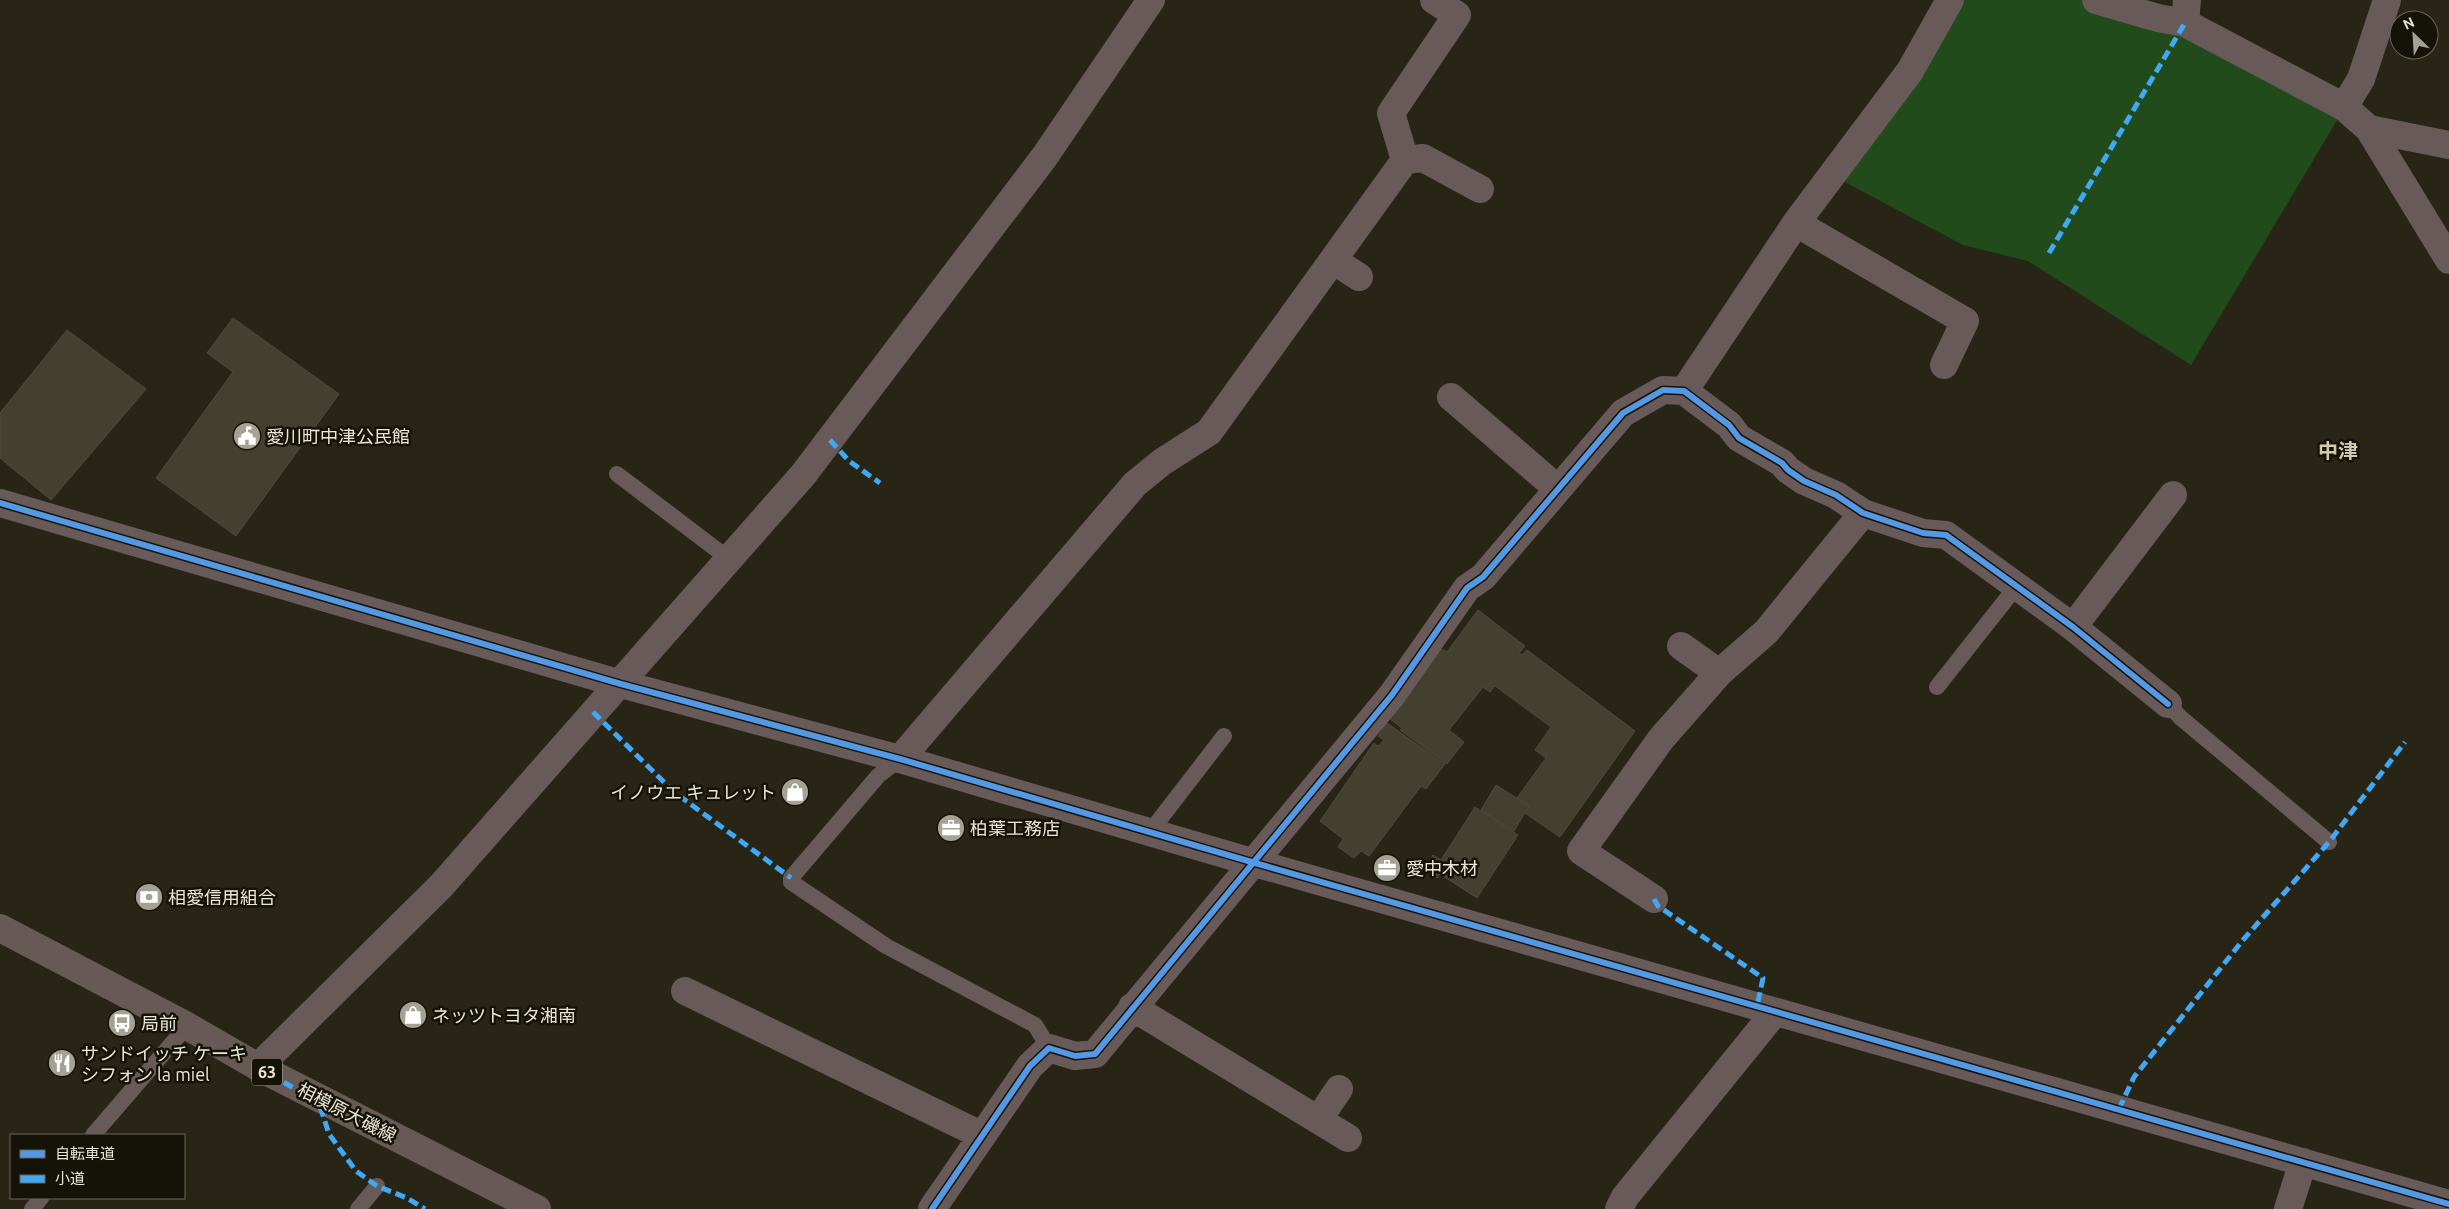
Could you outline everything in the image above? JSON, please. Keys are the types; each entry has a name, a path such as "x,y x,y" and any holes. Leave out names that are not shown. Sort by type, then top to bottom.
{"main road":[{"name":"相模原大磯線","path":"0,928 187,1026 258,1068 537,1209"}],"street":[{"path":"258,1068 441,886 803,475 1045,156 1150,0"},
{"path":"1405,160 1391,112 1457,15 1434,0"},
{"path":"1684,390 1796,223 1910,72 1950,0"},
{"path":"2096,0 2158,18 2186,12 2344,107 2369,129 2449,260"},
{"path":"2344,107 2361,78 2386,0"},
{"path":"2369,129 2449,145"},
{"path":"900,759 1135,484 1162,462 1209,432 1405,160 1423,158 1480,190"},
{"path":"1796,223 1965,321 1944,365"},
{"path":"1332,260 1359,277"},
{"path":"932,1209 1030,1066 1048,1048 1075,1056 1095,1054 1132,1007 1255,863 1392,695 1467,588 1483,577 1623,413 1663,390 1684,390 1729,425 1739,438 1782,463 1788,470 1804,480 1836,495 1863,513 1923,533 1946,536 2073,628 2168,704"},
{"path":"1451,397 1558,489"},
{"path":"2073,628 2173,496"},
{"path":"0,503 620,684 900,759 1255,863 2449,1204"},
{"path":"1654,899 1581,850 1661,739 1719,674 1766,632 1863,513"},
{"path":"1681,646 1719,674"},
{"path":"685,992 981,1135"},
{"path":"1132,1007 1348,1138"},
{"path":"1619,1209 1624,1197 1775,1012"},
{"path":"1318,1120 1339,1089"},
{"path":"2288,1209 2303,1162"}],"lane":[{"path":"617,474 729,559"},
{"path":"1938,687 2016,587"},
{"path":"2168,704 2181,718 2329,842"},
{"path":"1150,832 1224,736"},
{"path":"900,759 878,776 791,878 791,882 886,946 1035,1025 1048,1048"},
{"path":"94,1134 187,1026"},
{"path":"358,1209 377,1186"},
{"path":"32,1209 40,1199"}],"green space":[{"path":"1955,0 2083,0 2166,24 2339,117 2191,365 2028,261 1963,245 1843,181"}],"building":[{"name":"愛川町中津公民館","path":"233,318 339,394 236,536 156,478 233,372 207,353"},
{"path":"67,330 146,389 51,500 0,458 0,413"},
{"path":"1478,610 1525,646 1519,653 1522,655 1527,650 1635,731 1560,837 1525,813 1530,806 1517,798 1546,758 1535,750 1551,727 1495,686 1490,692 1483,687 1449,730 1464,742 1447,764 1400,730 1402,728 1390,719 1442,649 1447,652"},
{"path":"1387,723 1445,764 1426,789 1421,786 1369,856 1361,851 1354,858 1338,847 1343,839 1320,821 1374,743 1378,746 1384,740 1378,736"},
{"path":"1496,785 1529,806 1514,831 1481,810"},
{"path":"1475,807 1518,835 1477,898 1440,874 1437,878 1424,870 1433,855 1441,860"}],"marked path":[{"path":"2049,253 2185,23"},
{"path":"830,440 849,461 880,483"},
{"path":"593,712 674,792 791,878"},
{"path":"2119,1109 2134,1077 2243,940 2329,842 2405,742"},
{"path":"1654,899 1658,906 1763,978 1757,1007"},
{"path":"258,1067 319,1103 329,1134 356,1171 377,1186 407,1198 425,1209"}],"cycle path":[{"path":"932,1209 1030,1066 1049,1048 1075,1056 1095,1054 1392,695 1467,588 1483,577 1623,413 1663,390 1684,391 1729,425 1739,438 1782,463 1788,470 1804,481 1836,495 1863,513 1923,533 1946,535 2073,627 2168,704"},
{"path":"0,503 621,684 900,759 1255,863 2449,1204"}],"place":[{"name":"愛川町中津公民館","path":"247,436"},
{"name":"イノウエ キュレット","path":"795,792"},
{"name":"柏葉工務店","path":"951,828"},
{"name":"愛中木材","path":"1387,868"},
{"name":"相愛信用組合","path":"149,897"},
{"name":"ネッツトヨタ湘南","path":"413,1015"},
{"name":"局前","path":"122,1023"},
{"name":"サンドイッチ ケーキ シフォン la miel","path":"62,1063"}],"district":[{"name":"中津","path":"2338,450"}]}
